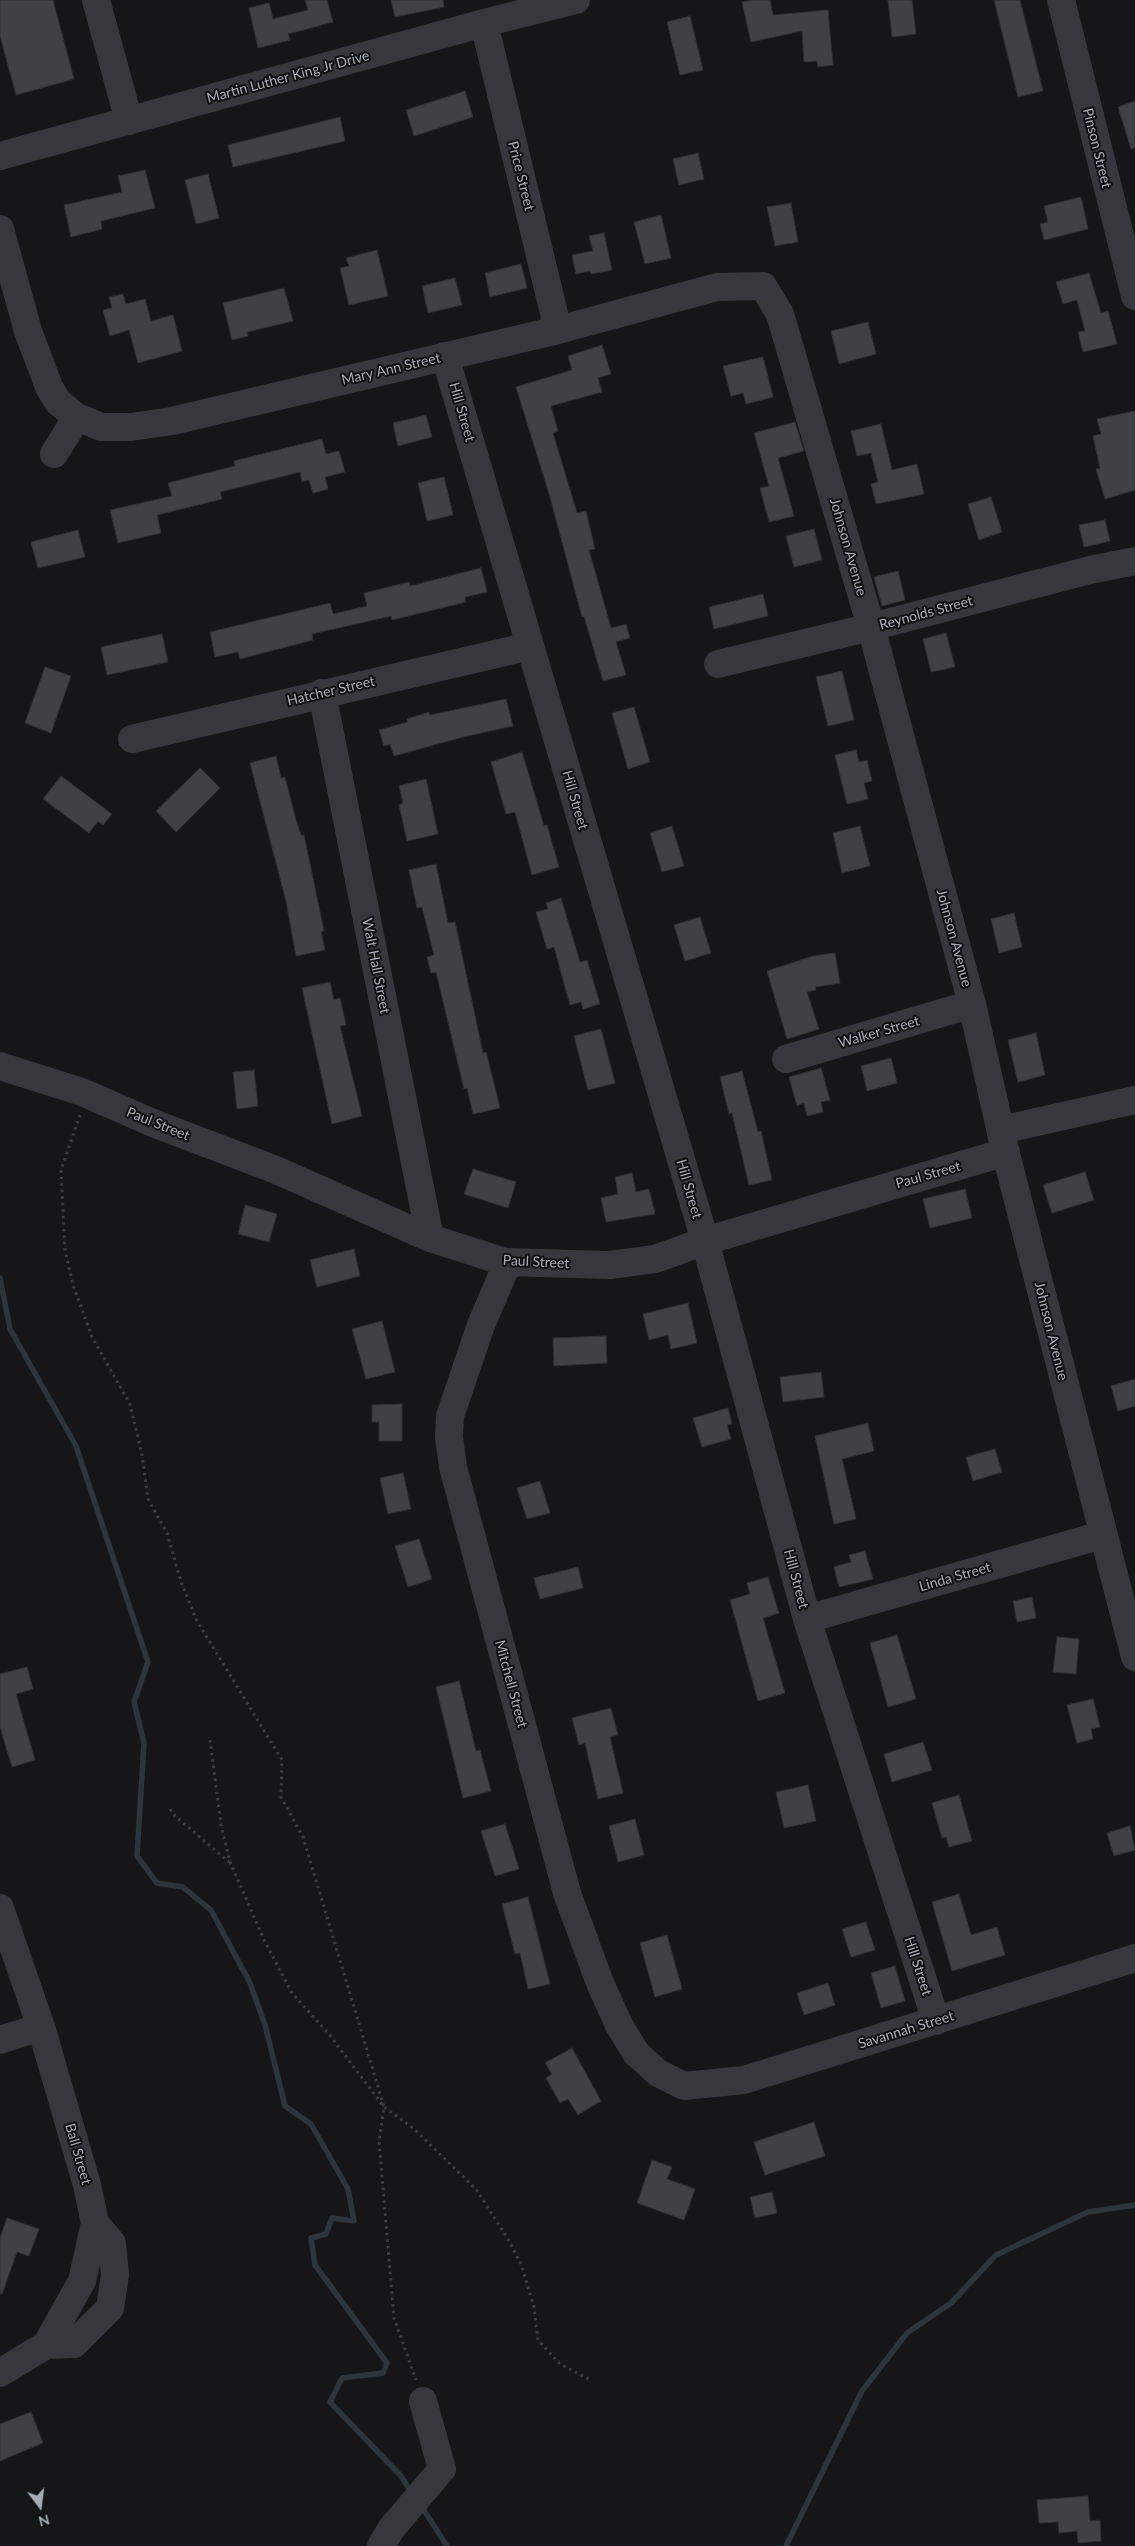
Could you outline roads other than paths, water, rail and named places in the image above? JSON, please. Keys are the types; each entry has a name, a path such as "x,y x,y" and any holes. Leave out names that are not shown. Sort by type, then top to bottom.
{"street":[{"path":"96,0 129,121"},
{"name":"Martin Luther King Jr Drive","path":"0,156 484,23 576,0"},
{"name":"Pinson Street","path":"1061,0 1129,251 1135,296"},
{"name":"Price Street","path":"484,23 558,330"},
{"name":"Mary Ann Street","path":"0,228 28,331 49,387 58,402 77,418 101,426 131,427 164,422 558,330 703,291"},
{"name":"Johnson Avenue","path":"703,291 717,287 763,286 780,314 872,627 972,1004 1003,1141 1102,1535 1135,1656"},
{"name":"Hill Street","path":"446,356 705,1241 807,1619 936,2021"},
{"path":"54,454 77,418"},
{"name":"Reynolds Street","path":"718,664 872,627 1090,570 1135,561"},
{"name":"Hatcher Street","path":"132,739 322,693 530,646"},
{"name":"Walt Hall Street","path":"322,693 430,1238"},
{"name":"Walker Street","path":"786,1059 972,1004"},
{"name":"Paul Street","path":"0,1066 82,1092 154,1123 276,1170 430,1238 505,1262 610,1265 655,1259 1003,1141 1135,1100"},
{"name":"Mitchell Street","path":"505,1262 505,1269 477,1334 450,1416 449,1437 453,1467 567,1893 600,1983 619,2024 636,2053 658,2073 674,2081"},
{"name":"Linda Street","path":"807,1619 1102,1535"},
{"name":"Ball Street","path":"0,1908 41,2027 88,2185 95,2223 82,2281 46,2345 0,2373"},
{"name":"Savannah Street","path":"674,2081 684,2086 744,2080 1135,1958"},
{"path":"0,2040 41,2027"},
{"path":"46,2345 74,2344 110,2308 115,2275 112,2243 95,2223"},
{"path":"380,2546 442,2469 423,2401"}],"waterway":[{"path":"0,1278 10,1329 76,1446 148,1662 134,1702 144,1743 137,1856 157,1883 183,1887 211,1910 250,1983 265,2025 285,2106 311,2124 348,2189 354,2221 332,2218 326,2234 311,2238 315,2265 387,2363 383,2373 342,2378 330,2402 401,2476 412,2493"},
{"path":"786,2546 862,2391 907,2333 951,2303 996,2255 1088,2212 1135,2205"},
{"path":"420,2504 447,2546"}]}
